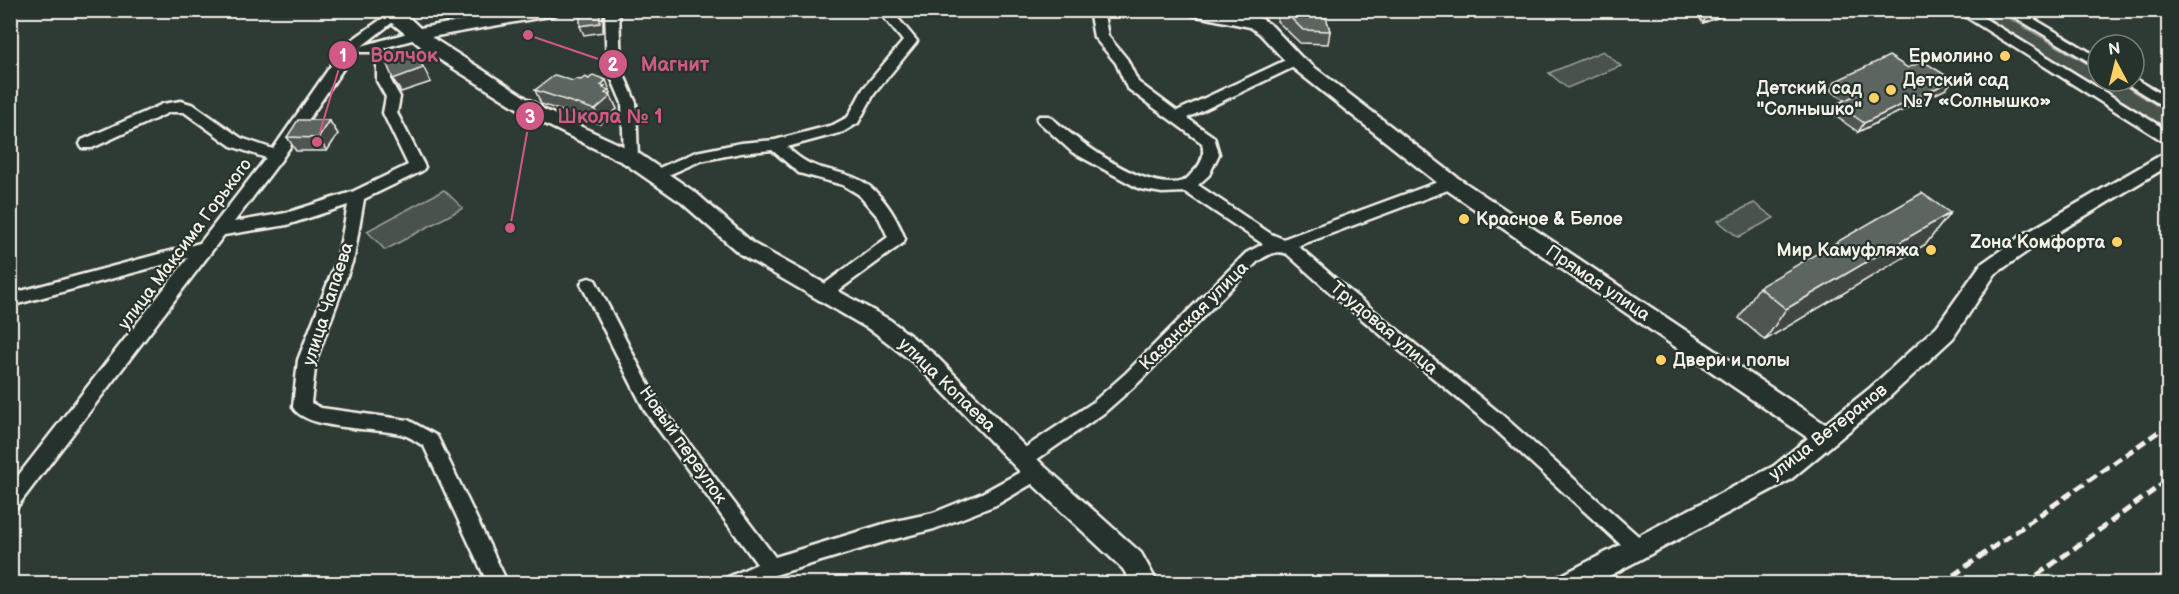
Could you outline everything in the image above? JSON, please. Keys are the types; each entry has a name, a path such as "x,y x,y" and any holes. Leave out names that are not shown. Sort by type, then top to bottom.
{"main road":[{"path":"418,34 555,10"},
{"path":"1192,10 1243,19 1265,20"},
{"name":"улица Копаева","path":"393,13 435,49 539,114 632,158 689,198 747,249 882,326 926,360 1029,466 1132,561 1146,584"},
{"name":"Прямая улица","path":"1265,20 1295,61 1451,183 1825,437"},
{"name":"улица Ветеранов","path":"1569,584 1782,472 1877,395 1945,332 1988,269 2028,241 2169,158"}],"street":[{"path":"612,10 614,68 629,103 632,158"},
{"path":"657,175 696,158 741,148 775,145 838,129 853,120 868,92 910,41 902,28 890,21 884,10"},
{"path":"1044,119 1077,148 1145,184 1162,188 1188,186 1204,171 1212,154 1209,141 1132,85 1122,62 1101,37 1096,10"},
{"path":"1961,10 2169,137"},
{"path":"2009,10 2086,56"},
{"name":"улица Максима Горького","path":"10,501 221,230 276,156 341,61 354,45 393,13"},
{"path":"341,61 375,46 418,34"},
{"path":"221,230 287,219 357,196 417,166 390,113 393,97 384,81 384,60 375,46"},
{"path":"1176,118 1198,105 1295,61"},
{"path":"2146,91 2169,104"},
{"path":"87,144 168,107 181,106 189,108 236,142 276,156"},
{"path":"775,145 800,166 826,177 849,181 865,189 894,229 897,239 825,292"},
{"name":"Казанская улица","path":"733,584 771,567 887,532 934,521 989,499 1132,378 1252,257 1270,247 1283,245 1451,183"},
{"name":"Трудовая улица","path":"1188,186 1265,238 1293,250 1340,292 1496,420 1638,548"},
{"name":"улица Чапаева","path":"357,196 346,257 307,360 302,407 319,415 408,428 431,441 498,584"},
{"path":"10,300 208,247"},
{"name":"Новый переулок","path":"589,284 651,406 771,567"},
{"path":"1132,561 1159,584"}],"shaded area":[{"path":"1972,11 1997,11 2086,63 2086,81"},
{"path":"1603,51 1621,66 1567,88 1549,73"},
{"path":"2106,93 2137,93 2168,112 2168,131"},
{"path":"444,190 463,208 385,250 367,231"},
{"path":"1754,203 1774,218 1738,237 1718,221"}],"building":[{"path":"580,10 600,10 600,23 580,26"},
{"path":"1283,10 1324,10 1330,31 1303,30"},
{"path":"404,49 415,51 423,68 393,79 386,62 389,58 387,53"},
{"path":"1889,56 1908,68 1923,61 1953,80 1864,123 1837,104 1856,95 1836,81"},
{"path":"555,75 573,81 585,77 589,79 593,75 606,80 601,85 609,90 605,93 611,96 595,110 535,90"},
{"path":"298,120 329,120 318,138 287,137"},
{"path":"1922,193 1950,213 1786,309 1759,287"}],"railway":[{"path":"1941,584 2168,425"},
{"path":"2025,584 2168,480"}],"place":[{"name":"Магнит","path":"528,35"},
{"name":"Ермолино","path":"2005,56"},
{"name":"Детский сад №7 «Солнышко»","path":"1891,90"},
{"name":"Детский сад \"Солнышко\"","path":"1874,98"},
{"name":"Волчок","path":"317,142"},
{"name":"Красное & Белое","path":"1464,219"},
{"name":"Школа № 1","path":"510,228"},
{"name":"Zона Комфорта","path":"2117,242"},
{"name":"Мир Камуфляжа","path":"1931,250"},
{"name":"Двери и полы","path":"1661,360"}]}
